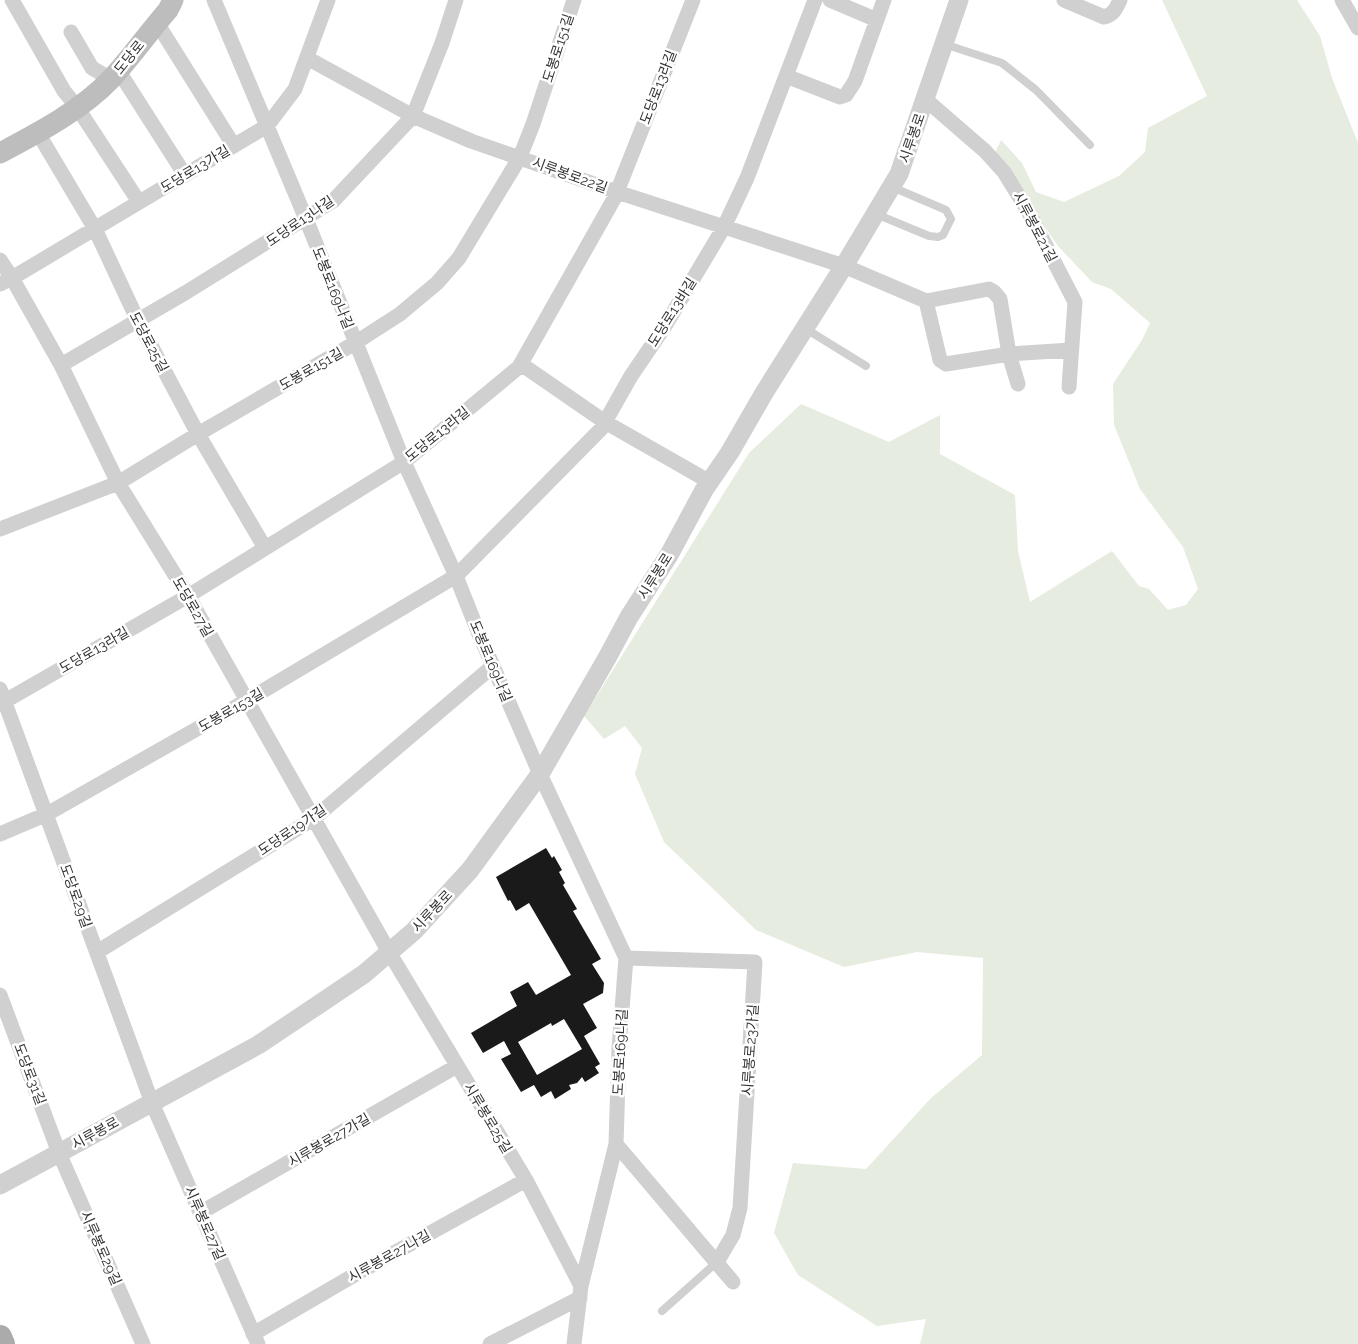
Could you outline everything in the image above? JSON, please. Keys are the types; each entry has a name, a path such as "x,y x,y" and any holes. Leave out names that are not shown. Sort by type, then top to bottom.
{"main road":[{"name":"도당로","path":"0,153 38,133 77,107 115,74 174,0"},
{"path":"0,1337 3,1344"}],"street":[{"path":"12,0 64,91 77,107 139,202"},
{"name":"도봉로169나길","path":"214,0 404,462 456,576 540,774 626,958 618,1048 616,1144 581,1292 574,1344"},
{"name":"도당로13가길","path":"6,281 267,126 295,89 328,0"},
{"name":"도당로13나길","path":"61,365 138,321 333,202 413,116 442,44 456,0"},
{"name":"도봉로151길","path":"0,529 118,483 198,434 355,343 400,314 437,283 460,258 520,158 574,0"},
{"name":"도당로13라길","path":"2,698 188,596 404,462 519,367 617,192 693,0"},
{"name":"도당로13바길","path":"456,576 601,429 631,376 665,326 724,227 747,178 815,0"},
{"path":"830,0 877,20"},
{"path":"786,76 840,97 846,95 855,81 884,0"},
{"name":"시루봉로","path":"0,1185 258,1045 364,974 414,931 470,870 540,774 629,617 669,555 710,482 892,187 899,174 959,0"},
{"path":"1064,0 1104,17 1109,16 1115,11 1120,0"},
{"path":"1342,0 1358,28"},
{"path":"157,23 234,146"},
{"path":"71,32 92,68 115,74 185,175"},
{"name":"시루봉로22길","path":"307,58 413,116 471,142 844,266"},
{"name":"시루봉로21길","path":"925,99 985,151 1004,172 1028,211 1075,302 1069,387"},
{"name":"도당로25길","path":"38,133 95,229 138,321 198,434 265,548"},
{"name":"도당로27길","path":"0,260 6,281 61,365 118,483 188,596 389,952"},
{"path":"844,266 926,301 989,289 994,292 1000,299 1009,354 1018,384"},
{"path":"926,301 940,360 946,364 1009,354 1072,350"},
{"path":"521,364 605,422 710,482"},
{"name":"도봉로153길","path":"0,834 47,814 246,701 456,576"},
{"name":"도당로19가길","path":"97,952 313,819 493,666"},
{"name":"도당로29길","path":"2,698 47,814 152,1102"},
{"name":"시루봉로25길","path":"389,952 526,1180 581,1292"},
{"name":"시루봉로23가길","path":"626,958 755,962 740,1208 733,1235 717,1262"},
{"name":"도당로31길","path":"0,995 59,1153"},
{"name":"시루봉로27가길","path":"200,1213 458,1066"},
{"name":"시루봉로27길","path":"152,1102 255,1339"},
{"path":"616,1144 733,1282"},
{"name":"시루봉로29길","path":"59,1153 143,1344"},
{"name":"시루봉로27나길","path":"255,1339 363,1270 526,1180"},
{"path":"490,1344 581,1292"}],"lane":[{"path":"944,44 1002,63 1036,90 1090,145"},
{"path":"876,214 929,236 943,235 951,219 946,210 892,187"},
{"path":"806,328 866,366"},
{"path":"662,1311 717,1262"}],"shaded area":[{"path":"1162,0 1297,0 1320,36 1332,78 1358,143 1358,1344 920,1344 926,1319 877,1326 798,1275 774,1233 793,1163 866,1169 931,1098 982,1055 983,958 917,952 844,967 756,930 664,842 635,774 642,748 625,726 604,739 584,716 749,453 801,404 889,442 940,415 940,454 1015,495 1018,551 1030,602 1112,551 1139,586 1149,589 1168,610 1186,605 1198,589 1183,547 1140,489 1114,425 1113,384 1142,340 1150,323 1111,289 1092,282 1058,246 995,153 1001,140 1022,163 1036,192 1064,202 1119,176 1145,152 1148,128 1207,96"}],"building":[{"path":"546,848 552,858 554,856 562,870 559,872 565,883 563,885 577,909 573,911 601,959 592,964 604,983 603,993 583,1004 597,1028 584,1036 600,1064 595,1067 599,1073 585,1082 582,1077 577,1083 569,1085 571,1089 555,1099 551,1091 541,1097 534,1085 521,1092 501,1059 511,1054 504,1041 483,1053 471,1033 517,1006 510,992 528,982 536,995 571,975 529,903 516,911 510,900 508,901 496,877","holes":["564,1019 582,1049 537,1075 518,1042 551,1023 552,1026"]}]}
